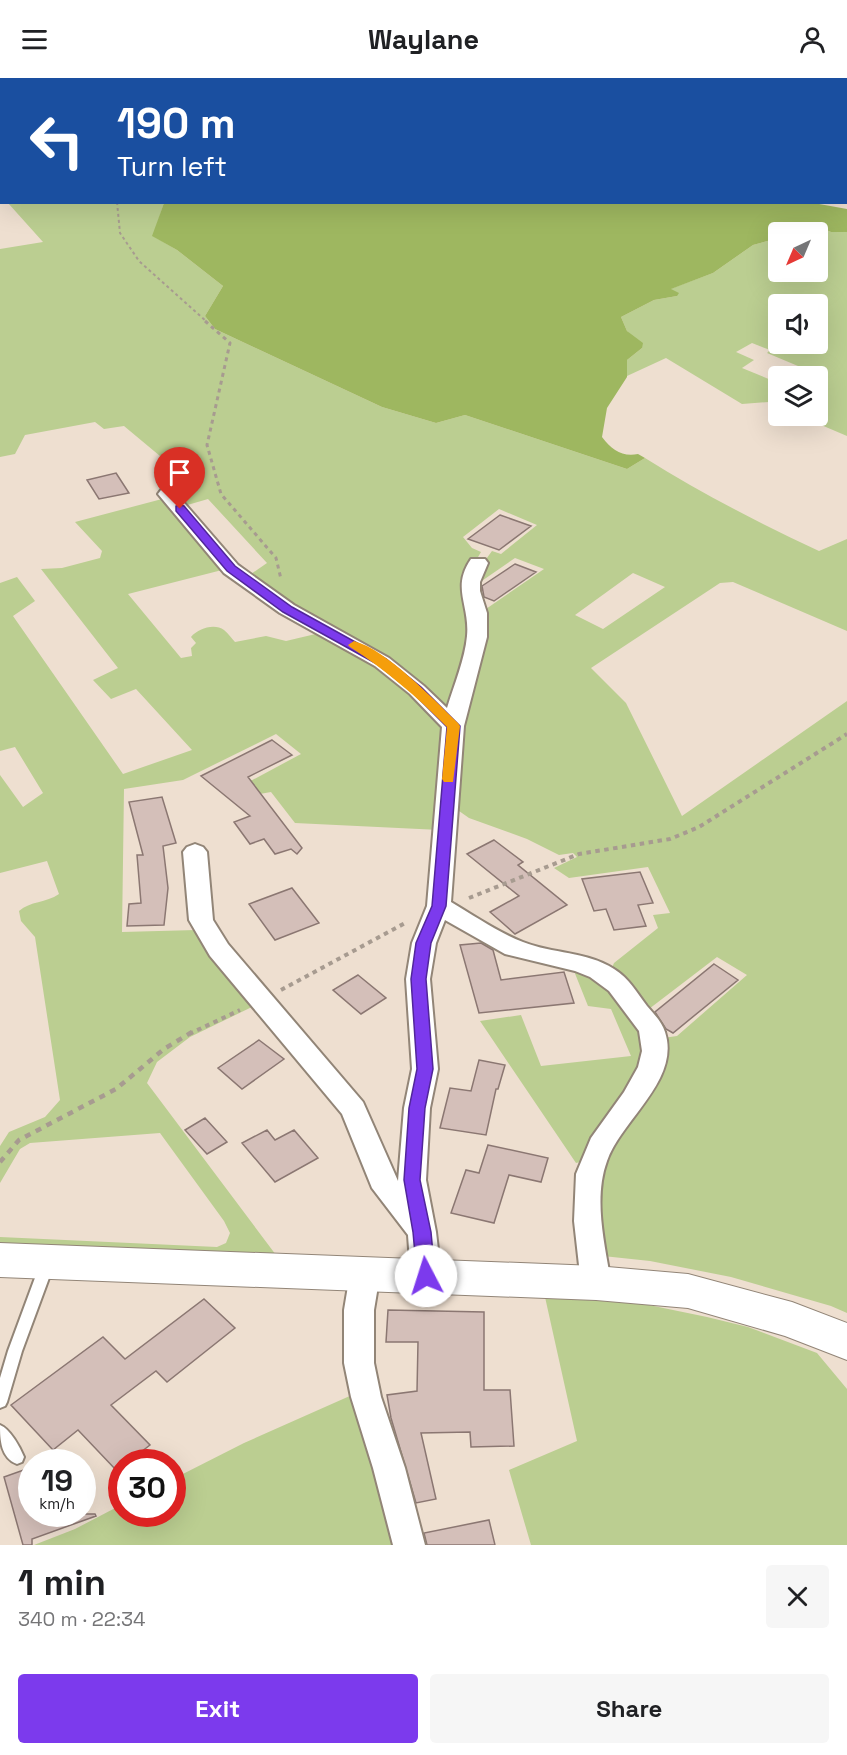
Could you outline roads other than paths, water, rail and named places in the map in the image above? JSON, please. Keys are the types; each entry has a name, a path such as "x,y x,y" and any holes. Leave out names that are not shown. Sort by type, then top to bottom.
{"main road":[{"path":"0,1260 596,1283 688,1291 792,1320 847,1342"}],"street":[{"path":"167,494 231,569 287,609 382,662 417,690 453,726"},
{"path":"426,1276 422,1232 412,1180 417,1108 425,1069 418,979 424,943 439,906 453,726 477,637 477,613 470,591 470,582 478,563"},
{"path":"195,852 201,920 219,950 354,1109 382,1180 422,1232"},
{"path":"439,906 513,947 539,956 585,966 609,977 653,1032 656,1049 651,1070 642,1088 609,1131 593,1161 588,1186 596,1283"},
{"path":"366,1274 359,1310 359,1363 366,1397 389,1468 409,1545"}],"lane":[{"path":"0,1401 15,1352 49,1261"},
{"path":"0,1432 17,1457"}]}
